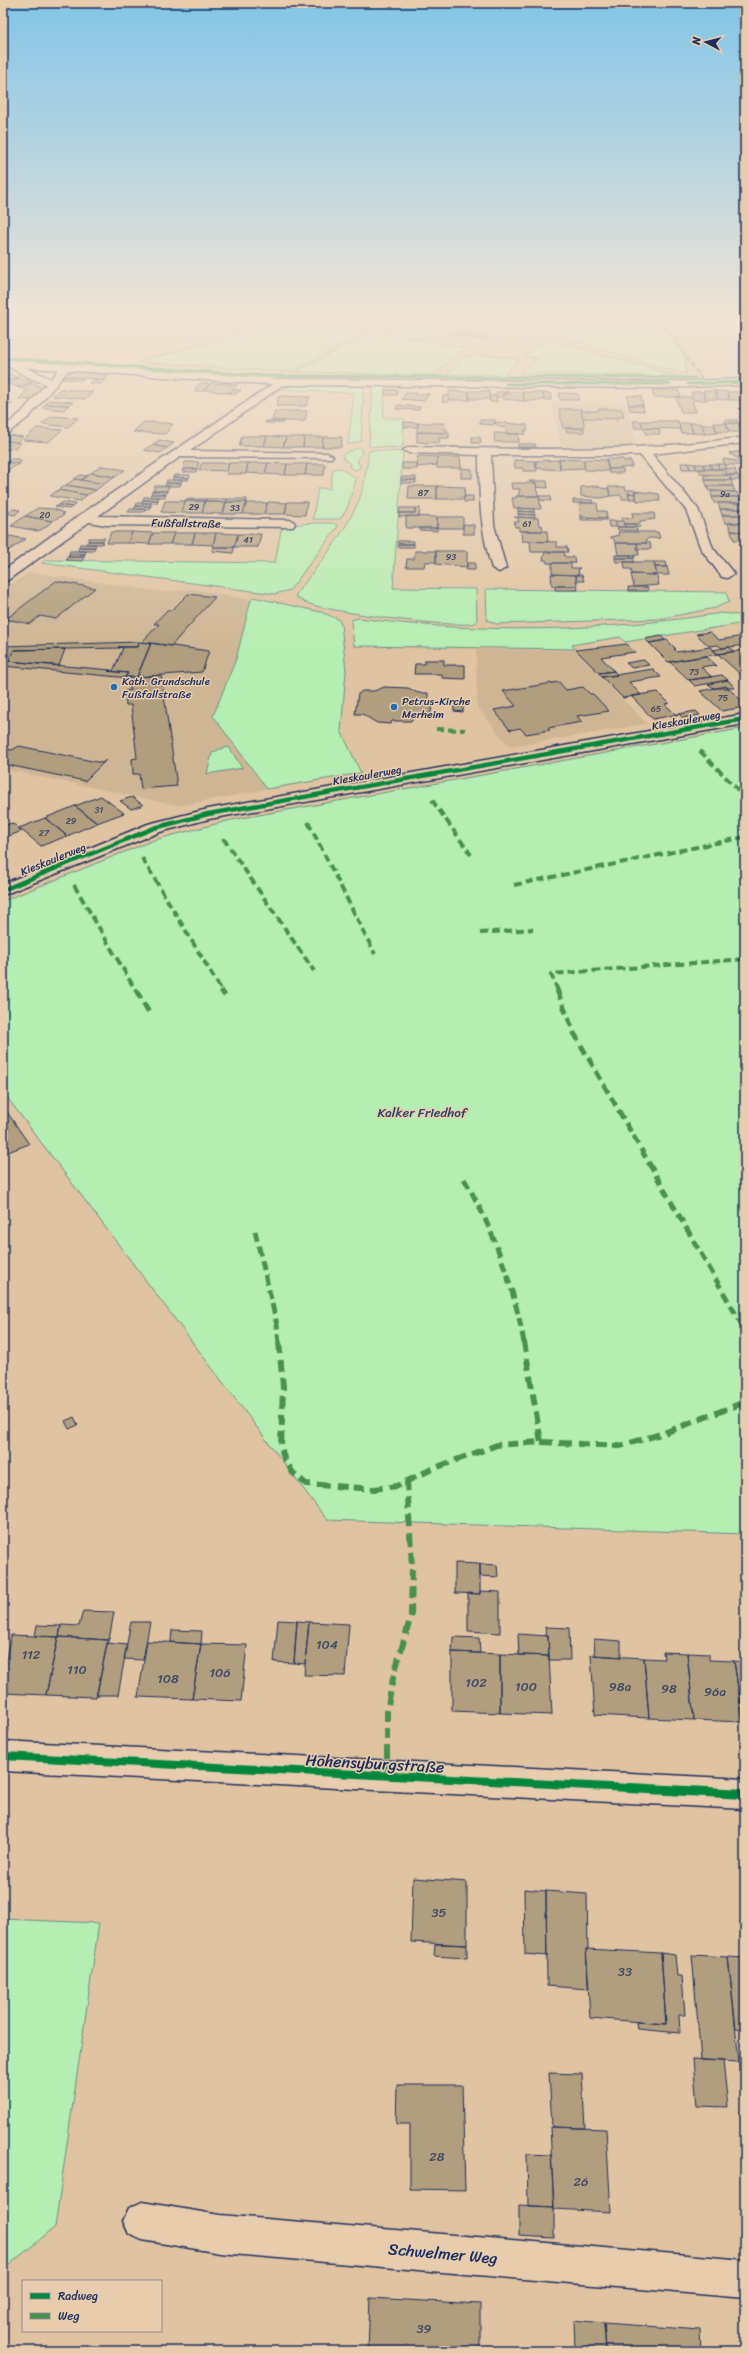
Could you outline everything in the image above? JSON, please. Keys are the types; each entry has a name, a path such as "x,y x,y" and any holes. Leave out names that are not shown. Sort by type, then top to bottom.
{"street":[{"path":"3,577 84,518 213,430"},
{"path":"409,450 643,451 745,440"},
{"path":"485,451 486,516 493,552 499,568"},
{"path":"643,451 692,509 707,549 727,574"},
{"path":"179,454 328,456"},
{"name":"Fußfallstraße","path":"84,518 106,521 289,524"},
{"name":"Kieskaulerweg","path":"3,890 154,828 208,814 745,719"},
{"name":"Hohensyburgstraße","path":"3,1756 745,1794"},
{"name":"Schwelmer Weg","path":"142,2221 220,2234 745,2278"}],"shaded area":[{"path":"557,430 633,430 637,446 561,447"},
{"name":"Kath. Grundschule Fußfallstraße","path":"30,572 164,592 192,589 251,600 236,659 213,716 267,789 180,806 3,769 3,590"},
{"path":"476,649 575,650 647,724 510,747 477,707"}],"green space":[{"path":"350,430 362,430 361,441 348,445"},
{"path":"370,430 404,430 403,446 400,448 369,446"},
{"path":"357,448 361,449 362,456 358,457 358,464 361,465 360,468 355,470 348,466 351,465 342,457 345,453"},
{"path":"369,451 403,452 393,588 476,589 477,621 475,623 444,624 364,615 319,607 306,603 296,597 296,594 334,544 354,511 366,474"},
{"path":"341,468 356,479 347,509 340,519 313,519 318,488 330,489 333,469"},
{"path":"334,523 338,526 290,590 275,594 42,563 46,560 275,563 281,530 286,527 299,524"},
{"path":"486,589 726,592 729,602 715,608 659,619 496,624 487,620"},
{"path":"253,597 321,612 338,619 341,624 346,671 341,731 361,773 267,789 213,716 236,659"},
{"path":"721,613 738,615 745,623 625,642 620,637 572,645 575,649 354,646 351,620 358,618 448,627 540,629 631,624"},
{"name":"Kalker Friedhof","path":"745,728 745,1534 327,1520 3,1092 3,901 154,840 231,820"},
{"path":"229,747 242,768 207,774 212,753"},
{"path":"3,1919 99,1923 55,2227 3,2270"}],"building":[{"path":"35,430 62,430 48,442 23,440"},
{"path":"135,430 168,430 165,434 133,432"},
{"path":"417,430 447,430 447,433 417,432"},
{"path":"506,430 527,430 524,431 525,434 507,434"},
{"path":"566,430 583,430 584,432 567,432"},
{"path":"645,430 659,430 660,434 646,434"},
{"path":"680,430 692,430 693,433 681,433"},
{"path":"692,430 703,430 705,434 693,433"},
{"path":"704,430 716,430 717,433 705,434"},
{"path":"716,430 728,430 729,432 717,432"},
{"path":"728,430 741,430 742,432 729,432"},
{"path":"417,432 449,433 449,438 439,438 440,443 417,442"},
{"path":"494,433 518,434 519,442 495,442"},
{"path":"9,435 23,437 17,442 3,440"},
{"path":"242,436 267,436 264,446 239,446"},
{"path":"267,436 286,437 283,447 264,446"},
{"path":"286,437 304,437 303,447 283,447"},
{"path":"304,437 323,437 322,447 303,447"},
{"path":"323,437 342,437 341,447 322,447"},
{"path":"472,437 480,437 481,443 472,443"},
{"path":"3,440 21,443 15,448 3,450"},
{"path":"159,440 174,443 167,448 152,445"},
{"path":"518,444 535,444 536,447 518,447"},
{"path":"152,445 167,448 160,453 144,450"},
{"path":"745,451 743,462 729,453"},
{"path":"417,457 437,457 437,465 417,467"},
{"path":"437,457 460,457 461,468 437,468"},
{"path":"11,459 19,459 18,461 22,461 19,464 7,462"},
{"path":"559,459 583,460 585,468 561,469"},
{"path":"606,459 623,459 624,461 631,461 632,467 608,469"},
{"path":"723,459 743,462 745,465 725,465"},
{"path":"514,460 536,461 537,471 523,471 523,468 515,468"},
{"path":"559,460 560,470 536,468 535,461"},
{"path":"583,460 607,460 609,471 585,470"},
{"path":"3,461 20,464 4,471 9,471 3,476"},
{"path":"185,462 199,462 197,469 183,469"},
{"path":"202,463 229,463 227,471 199,470"},
{"path":"229,463 248,463 246,474 226,474"},
{"path":"248,463 268,463 265,474 246,473"},
{"path":"268,463 287,464 285,475 265,474"},
{"path":"402,463 417,463 417,469 402,469"},
{"path":"681,463 688,463 690,469 682,469"},
{"path":"688,463 695,464 697,469 690,469"},
{"path":"287,464 307,464 305,475 285,475"},
{"path":"307,464 325,464 324,475 305,475"},
{"path":"695,464 703,464 705,469 697,469"},
{"path":"703,464 710,464 712,469 705,469"},
{"path":"710,464 718,464 719,469 712,469"},
{"path":"718,464 725,464 727,469 719,469"},
{"path":"101,466 125,470 115,477 91,473"},
{"path":"461,468 472,469 472,478 461,478"},
{"path":"183,469 197,469 196,472 182,472"},
{"path":"608,469 623,469 623,473 609,473"},
{"path":"699,469 725,469 727,475 701,474"},
{"path":"725,469 735,469 737,475 727,475"},
{"path":"91,473 115,477 104,484 81,480"},
{"path":"81,475 87,476 81,480 74,479"},
{"path":"174,475 190,475 189,478 173,477"},
{"path":"704,475 730,475 731,480 705,480"},
{"path":"730,475 738,475 740,480 731,480"},
{"path":"173,477 189,478 188,480 173,480"},
{"path":"401,477 416,477 416,480 401,480"},
{"path":"75,479 104,484 96,490 66,485"},
{"path":"167,480 182,480 181,483 166,483"},
{"path":"401,480 416,480 416,483 401,483"},
{"path":"705,480 731,480 733,486 707,486"},
{"path":"529,481 547,481 548,488 538,487 537,491 536,483"},
{"path":"166,483 181,483 180,486 165,486"},
{"path":"511,483 536,483 538,496 518,496 520,489 512,489"},
{"path":"66,485 96,490 87,495 58,490"},
{"path":"155,486 169,486 167,491 153,491"},
{"path":"409,486 437,486 437,499 408,499"},
{"path":"437,486 465,487 464,499 437,499"},
{"path":"598,486 609,489 610,496 601,498 581,496 581,487"},
{"path":"707,486 733,486 735,492 709,491"},
{"path":"608,487 625,487 626,490 634,490 635,494 628,493 630,499 622,499 621,495 610,496"},
{"path":"58,490 87,495 80,501 50,496"},
{"path":"152,491 167,491 166,494 151,494"},
{"path":"635,491 659,494 660,501 637,501"},
{"path":"711,491 737,492 739,497 712,497"},
{"path":"628,493 635,494 636,499 630,499"},
{"path":"151,494 166,494 165,497 150,497"},
{"path":"464,496 473,496 473,502 464,502"},
{"path":"516,496 539,496 541,509 514,508 512,498 516,498"},
{"path":"539,496 550,496 551,501 540,500"},
{"path":"144,497 159,497 158,500 143,500"},
{"path":"712,497 739,497 741,503 714,503"},
{"path":"186,499 206,499 205,501 185,501"},
{"path":"206,499 227,499 226,503 205,501"},
{"path":"227,499 247,499 247,502 226,502"},
{"path":"143,500 158,500 157,503 142,503"},
{"path":"573,500 592,500 593,503 573,503"},
{"path":"165,501 185,501 181,513 161,512"},
{"path":"185,501 205,501 202,513 182,513"},
{"path":"205,501 226,503 223,514 202,513"},
{"path":"63,502 76,504 72,507 59,505"},
{"path":"226,502 247,502 243,514 223,514"},
{"path":"268,502 287,503 285,514 264,514"},
{"path":"287,502 307,502 305,515 285,514"},
{"path":"137,503 151,503 151,506 136,506"},
{"path":"246,503 267,503 264,514 243,514"},
{"path":"579,503 597,503 598,511 606,511 607,518 581,517"},
{"path":"718,503 744,503 745,509 720,509"},
{"path":"59,505 72,507 69,509 55,507"},
{"path":"136,506 151,506 149,509 134,509"},
{"path":"38,508 54,509 64,513 62,514 64,515 52,521 25,516"},
{"path":"400,508 415,508 415,513 399,513"},
{"path":"415,508 420,508 419,516 399,517 399,513 415,513"},
{"path":"518,508 534,509 534,512 518,511"},
{"path":"13,509 20,510 15,515 6,513"},
{"path":"130,509 145,509 144,512 128,512"},
{"path":"720,509 745,509 745,515 722,515"},
{"path":"518,511 534,512 535,515 518,514"},
{"path":"632,513 654,513 655,519 640,521 640,524 624,524 622,517 633,518"},
{"path":"518,514 535,515 535,518 519,517"},
{"path":"722,515 745,515 745,523 725,523"},
{"path":"25,516 52,521 46,527 38,531 11,526"},
{"path":"406,516 437,517 437,528 406,528"},
{"path":"437,517 463,517 463,528 437,528"},
{"path":"514,517 538,518 539,525 542,525 543,531 519,531 519,527 515,527 514,522 519,522 518,518"},
{"path":"581,517 607,518 607,520 581,520"},
{"path":"608,521 615,521 617,527 609,527"},
{"path":"615,521 623,521 625,527 617,527"},
{"path":"728,523 745,523 745,532 731,531"},
{"path":"463,524 474,525 474,534 463,534"},
{"path":"624,524 639,524 640,527 625,527"},
{"path":"617,527 636,527 637,531 618,530"},
{"path":"420,528 437,528 437,531 420,530"},
{"path":"521,531 547,531 548,542 522,541"},
{"path":"731,531 745,532 745,540 734,540"},
{"path":"111,532 132,532 128,543 107,543"},
{"path":"132,532 153,533 149,544 128,543"},
{"path":"618,532 658,532 660,538 649,538 646,540 646,543 615,543 614,539 610,537 619,535"},
{"path":"153,533 174,533 170,544 149,544"},
{"path":"174,533 195,533 192,544 170,544"},
{"path":"195,533 216,533 213,545 192,544"},
{"path":"216,533 238,534 234,547 213,547"},
{"path":"238,534 261,534 258,547 234,547"},
{"path":"4,535 26,539 3,554"},
{"path":"89,538 105,538 103,541 88,541"},
{"path":"88,541 103,541 102,544 86,544"},
{"path":"398,541 414,541 414,544 398,544"},
{"path":"530,541 557,542 557,547 567,547 568,552 531,552"},
{"path":"616,543 637,543 639,555 618,555"},
{"path":"637,543 650,543 651,549 637,549"},
{"path":"80,544 96,544 95,547 79,547"},
{"path":"398,544 414,544 414,547 398,547"},
{"path":"79,547 95,547 93,551 78,551"},
{"path":"213,547 234,547 233,553 212,551"},
{"path":"70,551 86,551 85,554 69,554"},
{"path":"415,551 436,551 436,562 425,562 424,567 406,567 407,559 414,559"},
{"path":"436,551 467,551 467,567 436,564"},
{"path":"545,552 564,552 565,557 574,557 575,563 547,563 546,560 543,560"},
{"path":"69,554 85,554 84,557 67,557"},
{"path":"615,555 634,555 635,558 615,558"},
{"path":"67,557 84,557 82,561 66,560"},
{"path":"615,558 633,558 634,562 616,562"},
{"path":"624,562 654,562 657,575 632,574 631,569 625,569"},
{"path":"654,562 666,562 667,567 655,567"},
{"path":"467,563 475,563 475,570 466,570"},
{"path":"552,563 571,563 571,568 580,568 578,569 579,575 552,574"},
{"path":"655,567 667,567 669,575 657,575"},
{"path":"551,574 576,575 577,586 552,586"},
{"path":"631,574 657,575 659,585 634,587"},
{"path":"576,575 582,575 584,581 576,581"},
{"path":"56,581 95,588 56,619 40,616 30,624 6,619"},
{"path":"555,586 577,586 578,590 555,590"},
{"path":"628,587 647,587 648,591 629,591"},
{"path":"188,594 215,597 171,646 142,642 159,624 154,624 167,610 172,610"},
{"path":"710,632 719,640 744,636 745,645 722,648 718,645 709,646 696,634"},
{"path":"661,636 665,640 649,643 645,639"},
{"path":"667,640 677,652 710,647 718,654 668,662 649,643"},
{"path":"139,642 151,643 137,677 125,677 128,673 108,671 113,671 123,648 118,647 138,647"},
{"path":"139,642 138,647 14,650 8,661 111,670 108,671 128,673 125,677 129,678 3,666 3,646"},
{"path":"151,643 209,651 202,672 137,677"},
{"path":"627,644 635,652 601,657 614,671 599,673 576,650"},
{"path":"729,647 734,651 718,654 713,650"},
{"path":"65,649 59,666 8,661 14,650"},
{"path":"745,650 745,659 742,659 745,662 745,673 740,674 718,654"},
{"path":"706,656 717,666 701,667 712,677 689,680 670,662"},
{"path":"425,660 444,660 444,665 465,665 465,679 442,678 442,674 414,674 415,664 425,664"},
{"path":"644,660 649,665 632,668 626,663"},
{"path":"653,669 661,677 629,682 641,695 623,698 602,677"},
{"path":"614,671 618,675 602,677 599,673"},
{"path":"161,675 177,786 141,789 139,774 133,774 132,759 137,758 131,705 126,705 125,691 130,690 129,678"},
{"path":"722,675 728,680 695,686 689,680"},
{"path":"728,680 735,688 714,688 708,684"},
{"path":"559,682 566,690 583,687 590,694 593,694 609,711 577,716 582,722 548,728 550,730 526,734 520,728 510,730 494,710 516,706 503,691"},
{"path":"726,686 745,704 745,707 722,711 700,691"},
{"name":"Petrus-Kirche Merheim","path":"384,687 408,688 418,693 428,693 428,699 432,701 431,713 424,716 412,716 412,721 392,721 391,724 377,723 362,714 355,714 358,694 362,691 374,691"},
{"path":"658,692 669,703 665,704 675,714 680,714 653,719 631,696"},
{"path":"454,706 463,707 463,712 454,711"},
{"path":"696,711 700,715 683,718 679,714"},
{"path":"19,746 102,763 106,760 85,781 3,764 3,748 12,750"},
{"path":"101,796 124,813 97,823 75,806"},
{"path":"132,797 143,805 131,809 120,801"},
{"path":"75,806 97,823 67,836 45,818"},
{"path":"45,818 67,836 41,846 19,828"},
{"path":"12,823 22,831 4,838 3,826"},
{"path":"7,1112 29,1144 8,1152 3,1146 3,1114"},
{"path":"74,1417 78,1425 69,1429 65,1421"},
{"path":"455,1563 480,1564 480,1594 455,1593"},
{"path":"480,1564 497,1565 498,1577 480,1576"},
{"path":"480,1591 500,1592 500,1633 468,1631 468,1593 480,1594"},
{"path":"83,1611 114,1612 109,1640 59,1637 61,1625 79,1626"},
{"path":"278,1620 297,1621 294,1663 274,1662"},
{"path":"297,1621 309,1622 305,1664 294,1663"},
{"path":"131,1622 150,1622 143,1660 124,1659"},
{"path":"309,1622 349,1624 345,1676 304,1675"},
{"path":"37,1625 61,1626 59,1637 35,1636"},
{"path":"545,1627 569,1628 570,1660 549,1660 548,1636 546,1636"},
{"path":"172,1630 202,1631 201,1644 171,1642"},
{"path":"518,1634 548,1636 549,1656 519,1655"},
{"path":"11,1635 58,1637 46,1695 3,1693 3,1671"},
{"path":"58,1637 108,1640 96,1697 46,1695"},
{"path":"453,1637 479,1638 480,1653 452,1652"},
{"path":"594,1639 621,1641 621,1657 595,1655"},
{"path":"147,1641 201,1644 192,1699 138,1697"},
{"path":"107,1643 127,1645 118,1695 97,1695"},
{"path":"201,1644 247,1645 241,1701 192,1699"},
{"path":"452,1652 500,1654 500,1713 452,1711"},
{"path":"663,1652 687,1653 694,1720 649,1718 644,1658 664,1659"},
{"path":"687,1653 709,1654 709,1660 734,1661 743,1722 694,1720"},
{"path":"500,1654 549,1656 552,1715 500,1713"},
{"path":"591,1655 644,1658 649,1718 595,1715"},
{"path":"734,1661 745,1662 745,1721 743,1721"},
{"path":"413,1878 467,1882 467,1945 411,1942"},
{"path":"524,1889 546,1891 547,1956 525,1954"},
{"path":"546,1891 587,1894 588,1949 586,1949 589,1989 547,1986"},
{"path":"435,1944 467,1945 467,1958 434,1956"},
{"path":"586,1949 661,1953 666,2024 590,2018"},
{"path":"661,1953 675,1955 677,1976 682,1976 685,2015 679,2015 680,2033 637,2029 636,2022 666,2024"},
{"path":"692,1955 728,1957 739,2062 701,2060"},
{"path":"728,1957 745,1958 745,2029 736,2028"},
{"path":"693,2059 723,2061 728,2107 697,2106"},
{"path":"549,2073 582,2074 585,2128 552,2127"},
{"path":"397,2085 462,2085 465,2190 410,2189 410,2124 396,2124"},
{"path":"741,2117 745,2117 745,2153"},
{"path":"550,2127 606,2129 611,2212 554,2209"},
{"path":"527,2154 551,2155 554,2207 528,2206"},
{"path":"519,2205 554,2207 554,2238 519,2236"},
{"path":"370,2298 480,2304 480,2351 368,2351"},
{"path":"574,2320 604,2323 606,2351 575,2351"},
{"path":"604,2323 700,2330 701,2351 606,2351"}],"marked path":[{"path":"436,729 465,730"},
{"path":"700,751 745,797"},
{"path":"432,800 471,855"},
{"path":"308,822 375,954"},
{"path":"514,885 745,837"},
{"path":"223,838 314,971"},
{"path":"142,858 225,996"},
{"path":"74,885 151,1016"},
{"path":"480,933 533,929"},
{"path":"745,959 551,974 574,1033 745,1330"},
{"path":"255,1231 277,1325 283,1387 281,1447 284,1458 293,1473 306,1484 374,1489 397,1486 432,1469 497,1445 541,1442 519,1311 489,1228 477,1200 464,1179"},
{"path":"541,1442 620,1446 664,1433 745,1402"},
{"path":"387,1776 387,1711 393,1678 411,1616 412,1567 407,1481"}],"cycle path":[{"path":"3,890 154,828 208,814 745,719"},
{"path":"3,1756 745,1794"}],"place":[{"name":"Kath. Grundschule Fußfallstraße","path":"114,687"},
{"name":"Petrus-Kirche Merheim","path":"394,707"}]}
